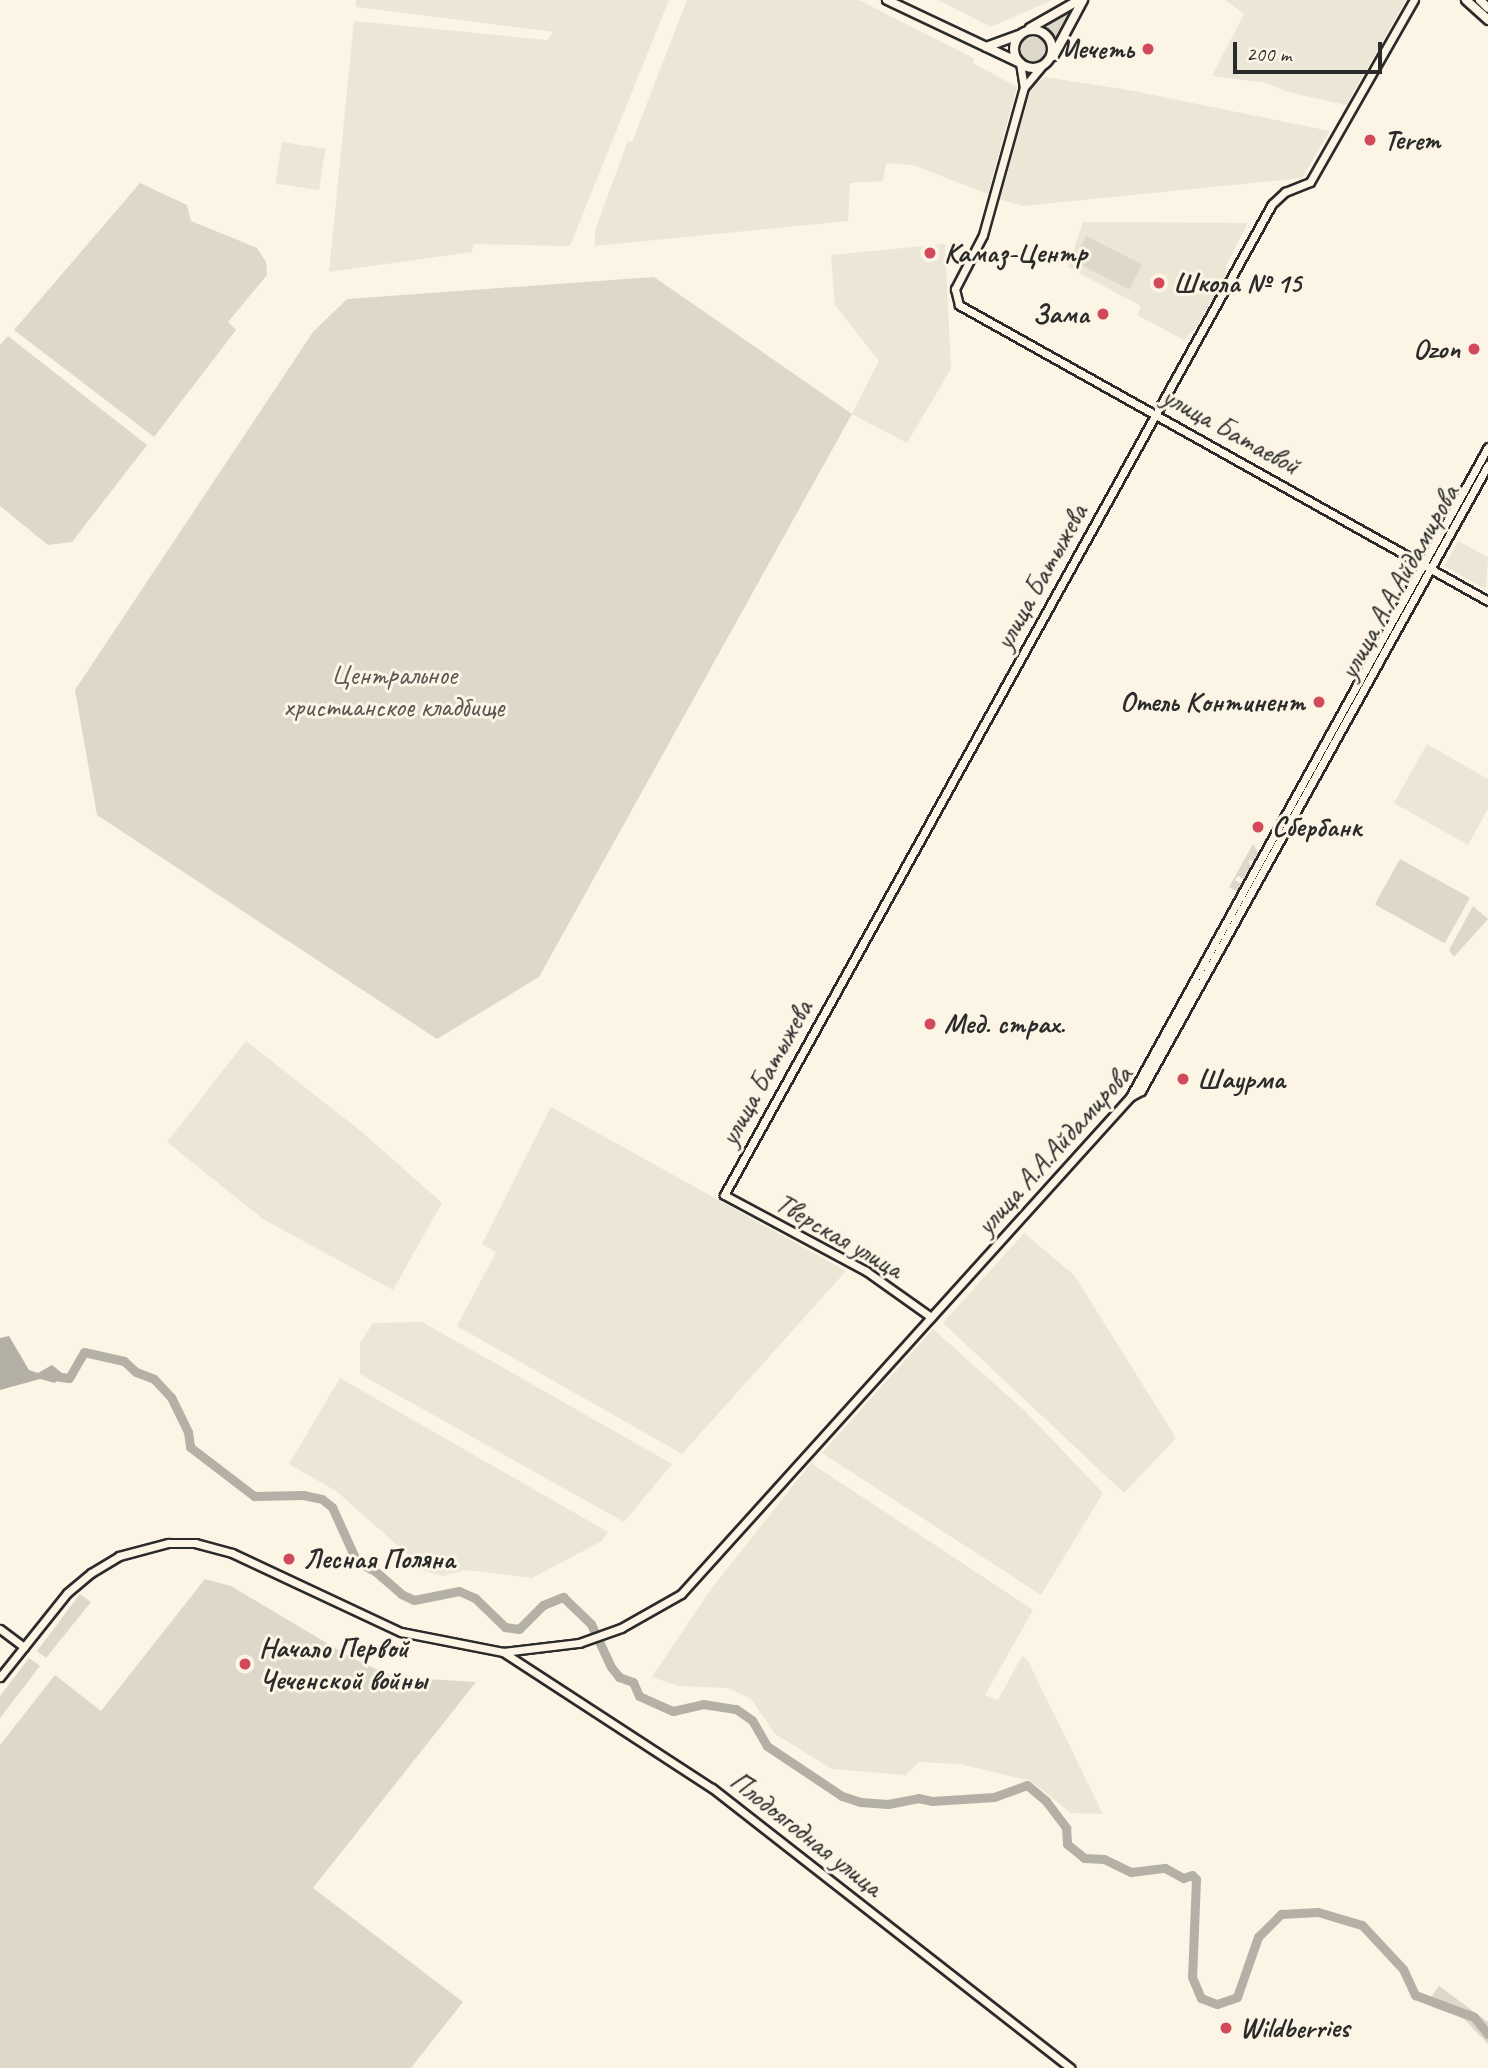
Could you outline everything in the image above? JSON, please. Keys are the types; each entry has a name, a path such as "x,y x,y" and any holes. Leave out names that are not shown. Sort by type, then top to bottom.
{"main road":[{"path":"887,0 1020,63 1041,67"},
{"path":"985,47 1024,32 1081,0"},
{"path":"1024,87 1049,60 1081,0"},
{"name":"улица Батыжева","path":"724,1195 1272,204 1285,192 1310,182 1415,0"},
{"path":"1466,0 1488,20"},
{"path":"1480,0 1488,8"},
{"path":"1024,32 1039,30 1049,37 1053,49 1049,60"},
{"path":"1024,32 1014,51 1020,63 1024,87"},
{"name":"улица Батаевой","path":"1024,87 983,235 958,281 955,298 965,310 1428,565 1488,601"},
{"name":"улица А.А.Айдамирова","path":"503,1652 579,1643 621,1628 668,1604 696,1579 1130,1097 1141,1091 1428,565 1488,447"},
{"name":"улица А.А.Айдамирова","path":"1130,1097 1134,1085 1428,565 1488,465"},
{"path":"1134,1085 1141,1091"},
{"name":"Тверская улица","path":"724,1195 866,1270 931,1317"},
{"path":"0,1677 67,1593 99,1567 136,1550 169,1543 215,1547 243,1557 401,1632 503,1652"},
{"path":"0,1629 24,1647"},
{"name":"Плодоягодная улица","path":"503,1652 712,1788 1071,2068"}],"shaded area":[{"path":"356,0 669,0 570,246 474,244 472,252 329,272 354,21 547,40 553,32 356,7"},
{"path":"687,0 859,0 975,59 973,63 1017,87 988,194 913,165 886,163 883,181 850,183 848,221 595,246 595,230 628,141 632,142"},
{"path":"938,0 1052,0 991,27"},
{"path":"1225,0 1406,0 1346,105 1288,92 1267,83 1212,76 1244,14"},
{"path":"1045,77 1134,91 1330,131 1302,178 1023,206 998,199 1032,86"},
{"path":"282,142 325,149 319,190 275,183"},
{"name":"Школа № 15","path":"1083,222 1248,223 1226,266 1227,275 1197,326 1184,340 1137,315 1141,306 1068,267"},
{"path":"945,244 951,369 907,443 852,414 879,361 835,305 831,255"},
{"path":"1458,541 1488,557 1486,589 1444,566"},
{"path":"1427,744 1488,779 1488,809 1468,845 1394,803"},
{"path":"246,1041 362,1132 442,1203 393,1290 263,1219 167,1142"},
{"path":"551,1107 846,1271 682,1454 457,1326 496,1252 482,1244"},
{"path":"1024,1233 1074,1275 1176,1438 1124,1493 943,1323"},
{"path":"422,1322 672,1464 624,1522 360,1374 360,1343 373,1323"},
{"path":"933,1329 1025,1411 1103,1493 1041,1595 822,1453"},
{"path":"9,1336 29,1370 38,1373 52,1365 62,1373 55,1383 40,1379 0,1390 0,1338"},
{"path":"340,1378 608,1532 602,1541 532,1578 466,1570 443,1576 410,1567 413,1559 336,1491 289,1464"},
{"path":"811,1463 1033,1610 985,1695 998,1700 1022,1656 1027,1659 1103,1814 1071,1813 1031,1781 960,1764 919,1762 906,1775 832,1769 775,1734 751,1699 728,1688 678,1686 652,1677 711,1589"}],"green space":[{"path":"1067,12 1071,16 1059,42 1039,27"},
{"path":"1033,37 1042,41 1046,50 1042,59 1033,63 1024,59 1020,50 1024,41"},
{"path":"140,183 187,205 191,221 257,248 266,262 267,275 228,322 236,330 154,437 14,330"},
{"path":"1086,236 1142,265 1129,290 1073,261"},
{"name":"Центральное христианское кладбище","path":"654,277 852,414 539,977 437,1039 97,815 75,690 313,332 347,299"},
{"path":"8,336 147,445 72,542 48,545 0,506 0,345"},
{"path":"1253,844 1259,854 1255,861 1248,860 1251,866 1244,879 1238,876 1235,880 1242,884 1238,892 1229,887"},
{"path":"1400,859 1470,898 1445,943 1375,904"},
{"path":"1473,906 1488,919 1454,957 1449,950"},
{"path":"205,1579 231,1586 352,1658 394,1677 476,1682 313,1888 463,2002 411,2068 0,2068 0,1745 55,1675 101,1711"},
{"path":"80,1594 91,1602 46,1658 37,1651"},
{"path":"29,1658 40,1666 0,1718 0,1696"},
{"path":"1439,1986 1488,2022 1488,2044 1464,2019 1432,2007 1431,1997"}],"waterway":[{"path":"47,1375 69,1378 84,1352 124,1361 136,1372 154,1379 171,1397 188,1432 190,1447 254,1496 303,1495 322,1499 332,1507 357,1562 375,1571 401,1594 414,1600 459,1591 475,1598 505,1627 519,1629 543,1605 563,1597 591,1624 611,1667 619,1677 633,1682 639,1696 673,1711 703,1704 736,1709 752,1720 767,1746 842,1796 860,1802 888,1804 918,1798 932,1801 994,1797 1027,1785 1046,1801 1066,1828 1067,1844 1084,1858 1104,1859 1131,1872 1165,1868 1183,1878 1192,1875 1196,1879 1192,1977 1201,1998 1217,2004 1237,1997 1258,1937 1281,1914 1318,1912 1362,1925 1403,1969 1415,1995 1474,2017 1488,2034"}],"place":[{"name":"Мечеть","path":"1148,49"},
{"name":"Terem","path":"1370,140"},
{"name":"Камаз-Центр","path":"930,253"},
{"name":"Школа № 15","path":"1159,283"},
{"name":"Зама","path":"1103,314"},
{"name":"Ozon","path":"1474,349"},
{"name":"Отель Континент","path":"1319,702"},
{"name":"Сбербанк","path":"1258,827"},
{"name":"Мед. страх.","path":"930,1024"},
{"name":"Шаурма","path":"1183,1079"},
{"name":"Лесная Поляна","path":"289,1559"},
{"name":"Начало Первой Чеченской войны","path":"245,1664"},
{"name":"Wildberries","path":"1226,2028"}]}
